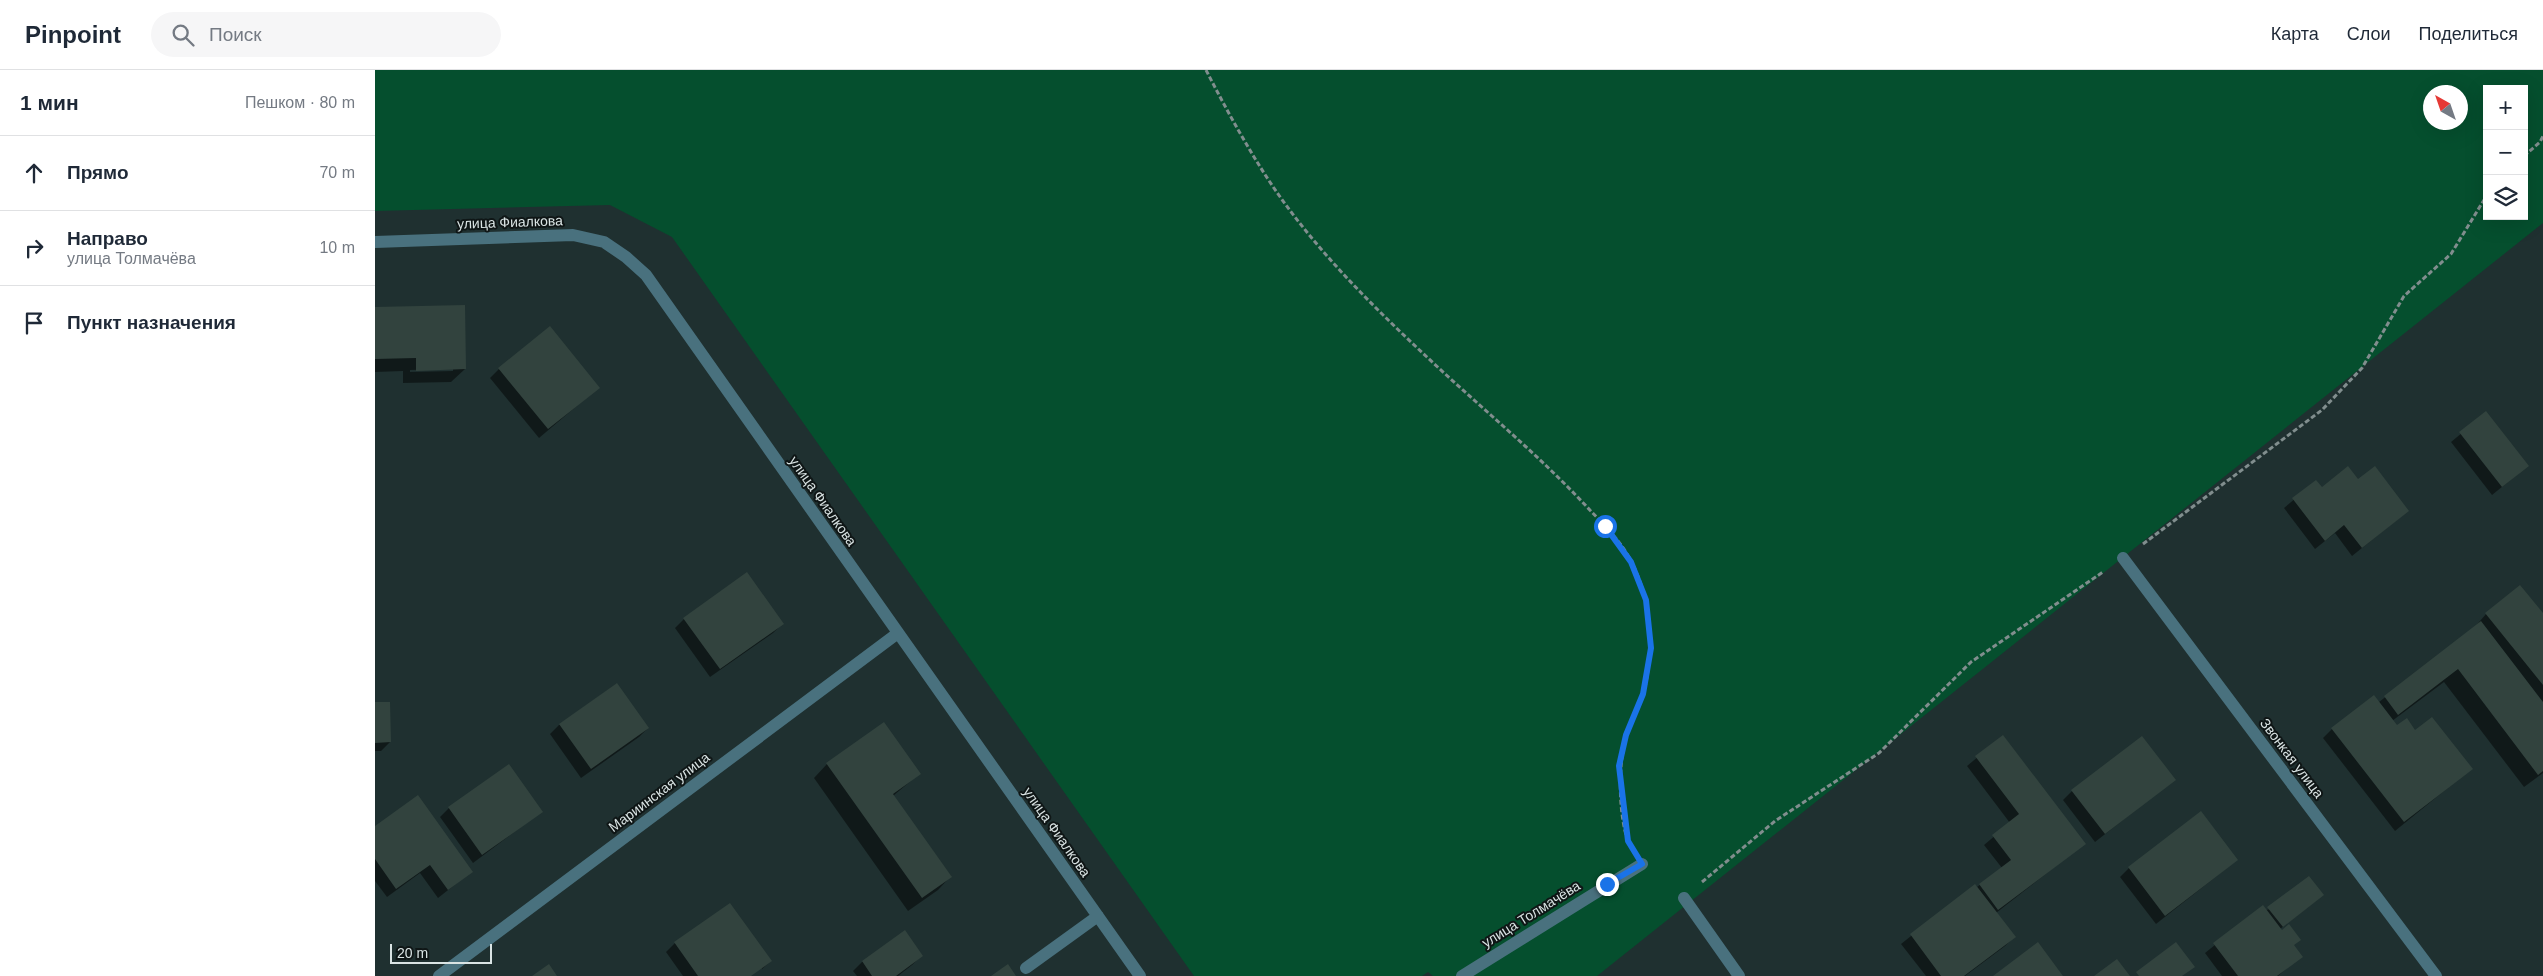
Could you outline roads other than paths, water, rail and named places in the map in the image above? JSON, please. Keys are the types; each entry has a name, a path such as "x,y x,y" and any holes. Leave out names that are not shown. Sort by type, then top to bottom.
{"street":[{"name":"улица Фиалкова","path":"375,242 573,235 604,242 626,257 646,275 1140,976"},
{"name":"Звонкая улица","path":"2123,558 2436,976"},
{"name":"Мариинская улица","path":"439,976 898,633"},
{"name":"улица Толмачёва","path":"1462,976 1607,884 1642,864"},
{"path":"1684,898 1739,976"},
{"path":"1026,968 1098,916"}]}
